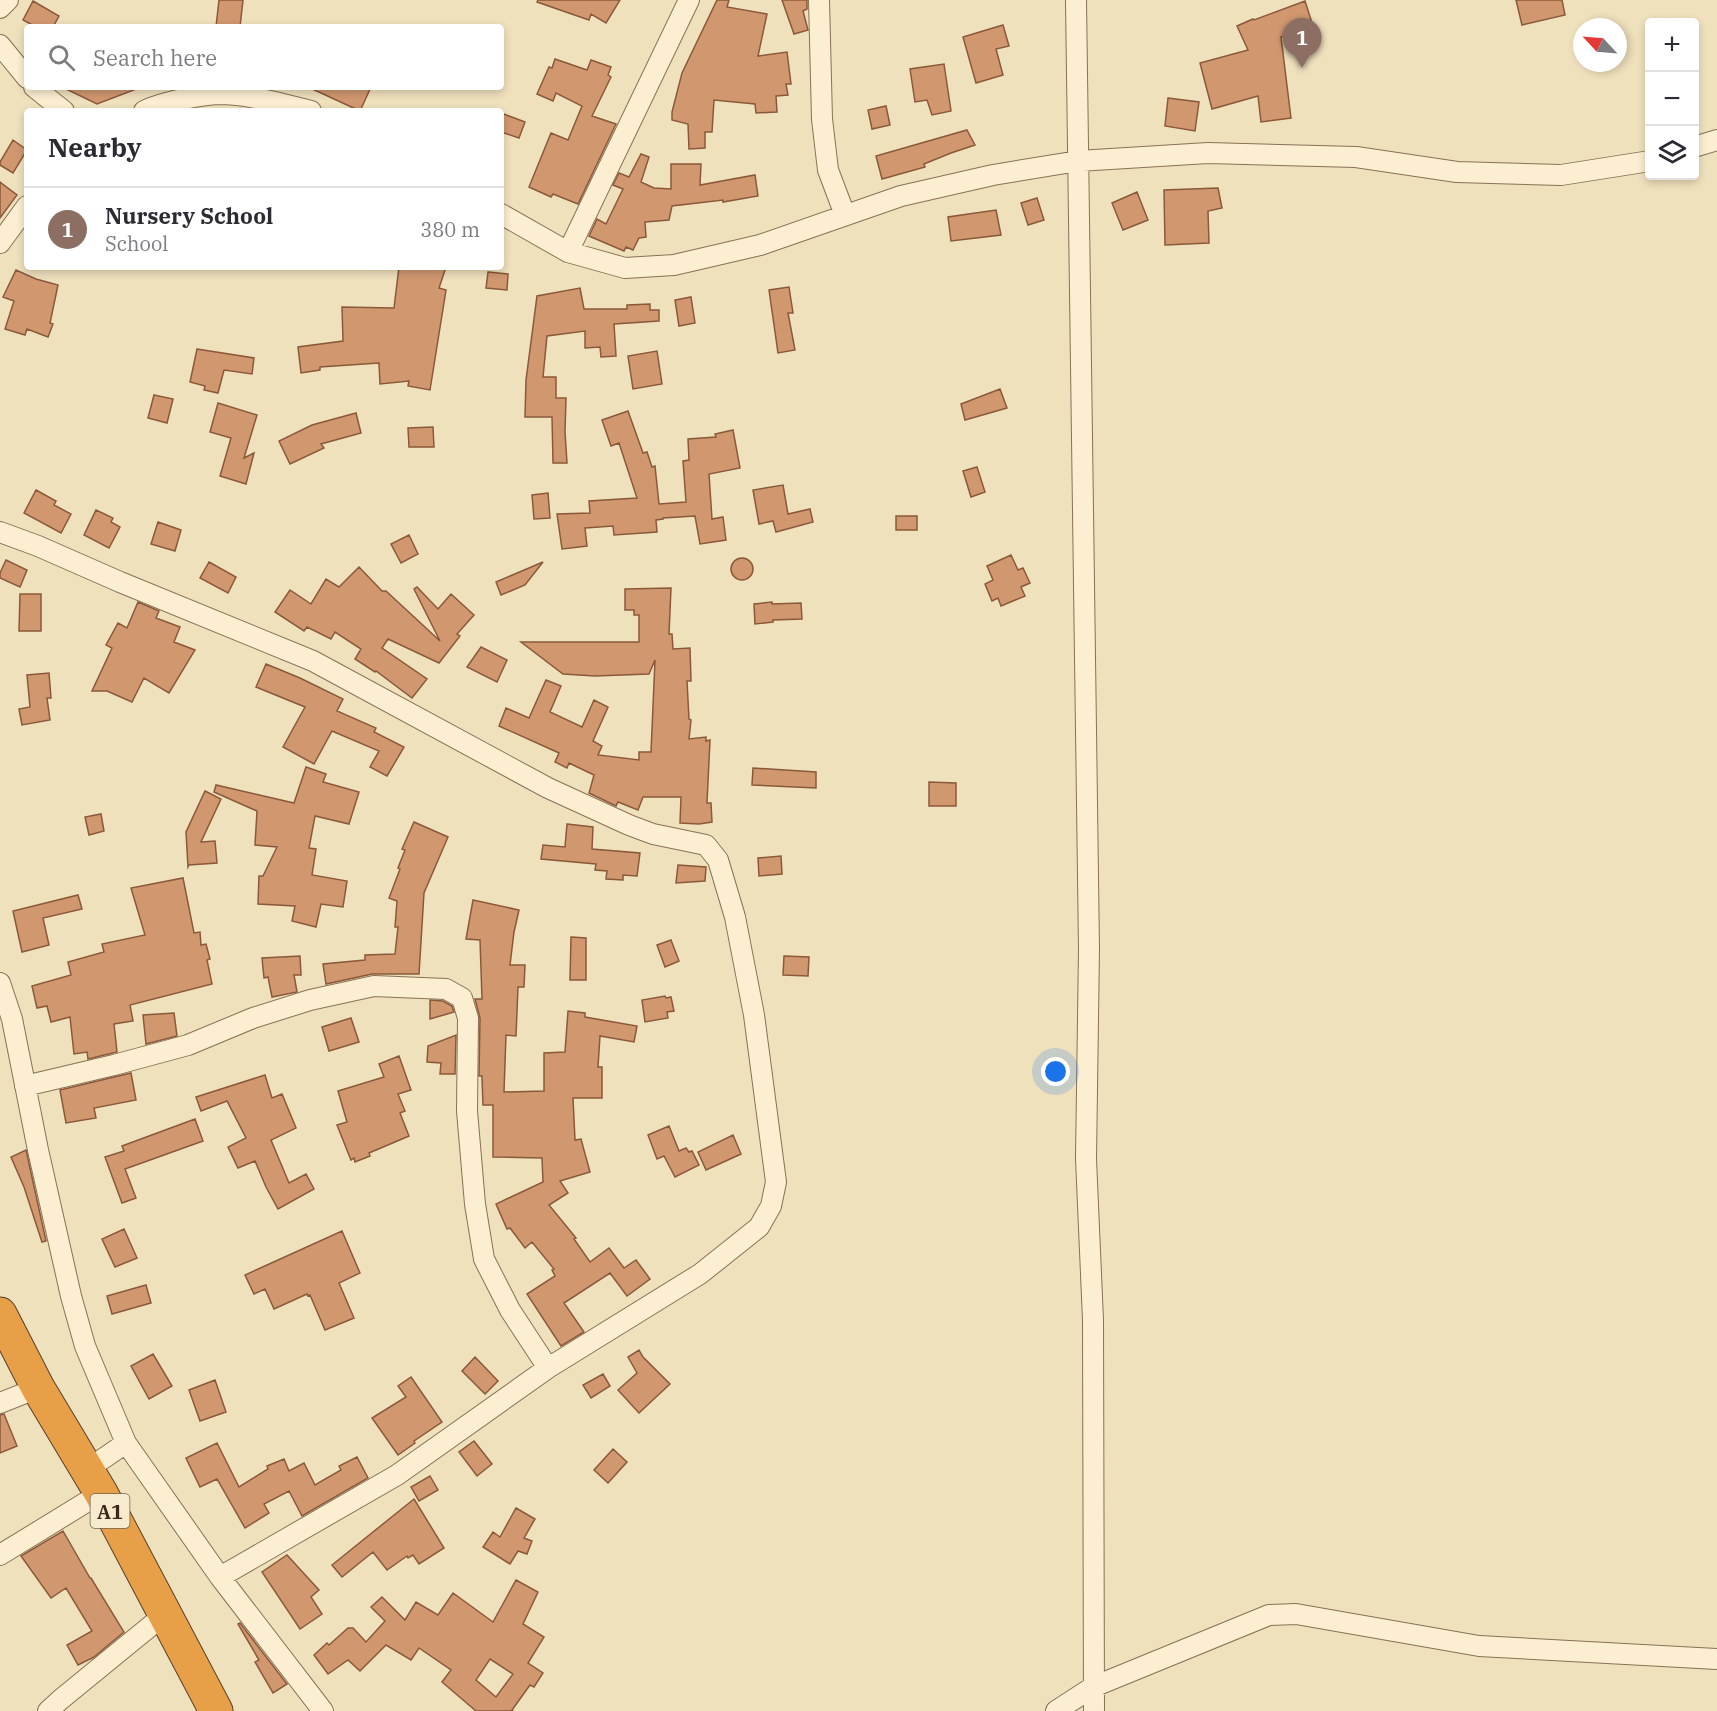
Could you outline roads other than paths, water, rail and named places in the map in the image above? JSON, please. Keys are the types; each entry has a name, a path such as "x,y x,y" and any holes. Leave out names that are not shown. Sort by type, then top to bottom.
{"highway":[{"name":"A1","path":"0,1314 38,1388 94,1481 216,1711"}],"street":[{"path":"0,8 8,0"},
{"path":"568,252 689,0"},
{"path":"819,0 822,119 828,170 845,215"},
{"path":"1076,0 1089,949 1086,1159 1093,1320 1094,1711"},
{"path":"0,45 24,75"},
{"path":"33,90 38,108"},
{"path":"38,90 60,108"},
{"path":"153,108 177,100 222,94 266,100 299,108"},
{"path":"1699,146 1717,140"},
{"path":"504,215 568,252 625,268 674,265 760,245 901,196 993,175 1078,161 1219,153 1356,157 1457,172 1561,175 1645,162"},
{"path":"0,243 24,210"},
{"path":"0,532 313,661 548,788 637,828 653,834 706,845 718,860 735,917 754,1015 776,1182 771,1206 759,1227 700,1274 548,1368 397,1475 220,1577"},
{"path":"0,983 12,1019 38,1150 85,1346 126,1443 220,1577 323,1711"},
{"path":"25,1086 188,1045 253,1018 310,1000 374,986 446,989 462,998 468,1018 467,1111 475,1204 484,1259 510,1310 548,1368"},
{"path":"0,1403 38,1388"},
{"path":"0,1555 94,1481 126,1443"},
{"path":"1056,1711 1093,1687 1269,1615 1296,1614 1479,1646 1717,1659"},
{"path":"48,1711 164,1615"}],"place":[{"name":"Nursery School","path":"1302,68"}]}
